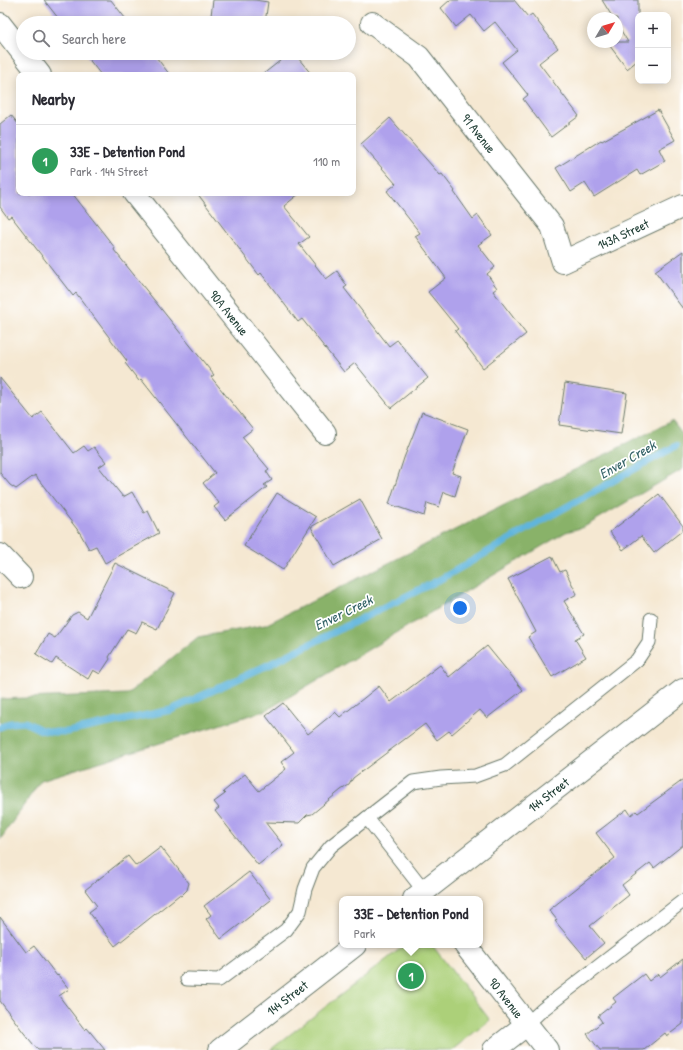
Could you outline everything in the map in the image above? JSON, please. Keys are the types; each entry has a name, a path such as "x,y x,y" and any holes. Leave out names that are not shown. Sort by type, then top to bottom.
{"street":[{"name":"91 Avenue","path":"372,23 419,57 552,226 563,262"},
{"path":"0,24 16,44"},
{"path":"28,60 38,72"},
{"name":"90A Avenue","path":"136,196 325,433"},
{"name":"143A Street","path":"563,262 683,206"},
{"path":"0,555 21,578"},
{"name":"144 Street","path":"422,896 683,690"},
{"name":"144 Street","path":"220,1050 351,948"},
{"name":"90 Avenue","path":"467,948 547,1050"},
{"path":"494,1050 527,1024"}],"lane":[{"path":"187,979 219,980 286,930 300,911 305,889 313,868 331,846 413,782 441,778 475,776 505,765 637,660 649,642 651,619"},
{"path":"367,818 422,896"},
{"path":"527,1024 542,1010 683,901"}],"green space":[{"path":"672,421 683,435 683,469 584,527 566,532 267,710 41,780 0,840 0,699 127,694 198,637 265,625"},
{"path":"401,948 434,948 490,1020 452,1050 270,1050"}],"building":[{"path":"44,0 111,0 124,16 57,16"},
{"path":"213,0 255,0 268,2 266,16 211,16"},
{"path":"450,0 514,0 528,17 532,14 558,48 539,63 579,116 551,137 523,99 528,95 502,62 517,50 495,22 484,31 471,15 456,27 441,8"},
{"path":"602,0 638,0 638,12 635,12 635,62 627,69 611,48 623,48 623,42 628,42 623,34 623,12 609,12"},
{"path":"89,60 158,60 168,72 99,72"},
{"path":"281,60 300,60 310,72 266,72"},
{"path":"658,110 675,140 659,149 665,161 640,175 637,170 594,197 585,183 571,192 556,168 601,140 602,141"},
{"path":"11,115 16,121 16,196 74,196 115,248 114,250 214,375 211,377 253,429 242,437 269,469 266,471 272,480 264,485 267,487 225,520 214,507 219,503 203,483 215,473 141,379 139,381 125,363 127,361 76,293 73,296 11,216 8,218 0,207 0,124"},
{"path":"390,118 440,175 442,174 473,219 478,215 492,235 478,245 495,267 487,274 497,288 493,291 526,334 483,368 455,331 458,329 428,292 446,278 415,236 420,233 387,191 396,184 361,144"},
{"path":"199,196 296,196 284,206 309,237 299,244 326,279 337,271 347,286 344,288 389,346 397,340 428,378 391,408 355,363 344,372 302,319 298,322 261,273 259,275"},
{"path":"683,251 683,309 655,271"},
{"path":"0,378 33,419 42,412 74,453 84,446 88,451 94,447 106,462 99,467 123,497 132,492 144,513 148,511 159,533 105,563 96,546 89,549 80,533 35,475 16,489 10,485 0,473"},
{"path":"565,383 627,393 621,434 559,425"},
{"path":"422,412 468,429 452,473 461,476 455,496 444,492 439,507 427,503 424,516 389,504 404,458"},
{"path":"277,493 316,517 283,570 244,546"},
{"path":"659,494 683,526 683,530 654,553 641,536 623,550 610,532"},
{"path":"360,499 382,539 334,566 311,527"},
{"path":"552,556 560,572 565,570 577,594 564,601 584,634 575,639 586,657 552,677 528,637 536,632 508,579"},
{"path":"115,563 175,593 157,629 142,622 136,633 127,629 100,674 93,670 88,679 56,658 52,664 36,654 48,634 55,638 72,615 78,612 87,618"},
{"path":"487,646 523,690 487,718 480,710 452,734 449,731 437,740 425,724 353,778 349,785 312,814 307,815 299,823 265,822 283,845 258,865 215,811 219,808 214,802 225,794 223,792 245,774 259,791 286,769 281,762 294,752 266,716 283,703 308,734 335,712 340,717 379,686 391,702 440,665 449,677"},
{"path":"683,780 683,845 654,868 650,863 622,885 629,895 590,926 604,943 586,958 555,921 557,920 549,910 615,858 596,833 627,809 631,815 636,811 638,813"},
{"path":"161,847 189,883 187,890 115,946 89,912 97,906 85,890 128,856 136,866"},
{"path":"249,872 271,900 221,939 206,919 211,915 204,906"},
{"path":"0,917 26,952 34,946 57,976 58,975 69,989 59,996 85,1030 87,1028 105,1050 38,1050 24,1033 0,1001"},
{"path":"683,959 683,1024 667,1036 665,1033 644,1050 600,1050 587,1034 602,1022 598,1016 616,1002 613,998 644,974 649,981 658,974 660,977"}],"waterway":[{"name":"Enver Creek","path":"0,727 10,723 25,722 41,730 67,732 171,710 270,664 439,580 676,446"}],"place":[{"name":"33E - Detention Pond","path":"411,976"}]}
